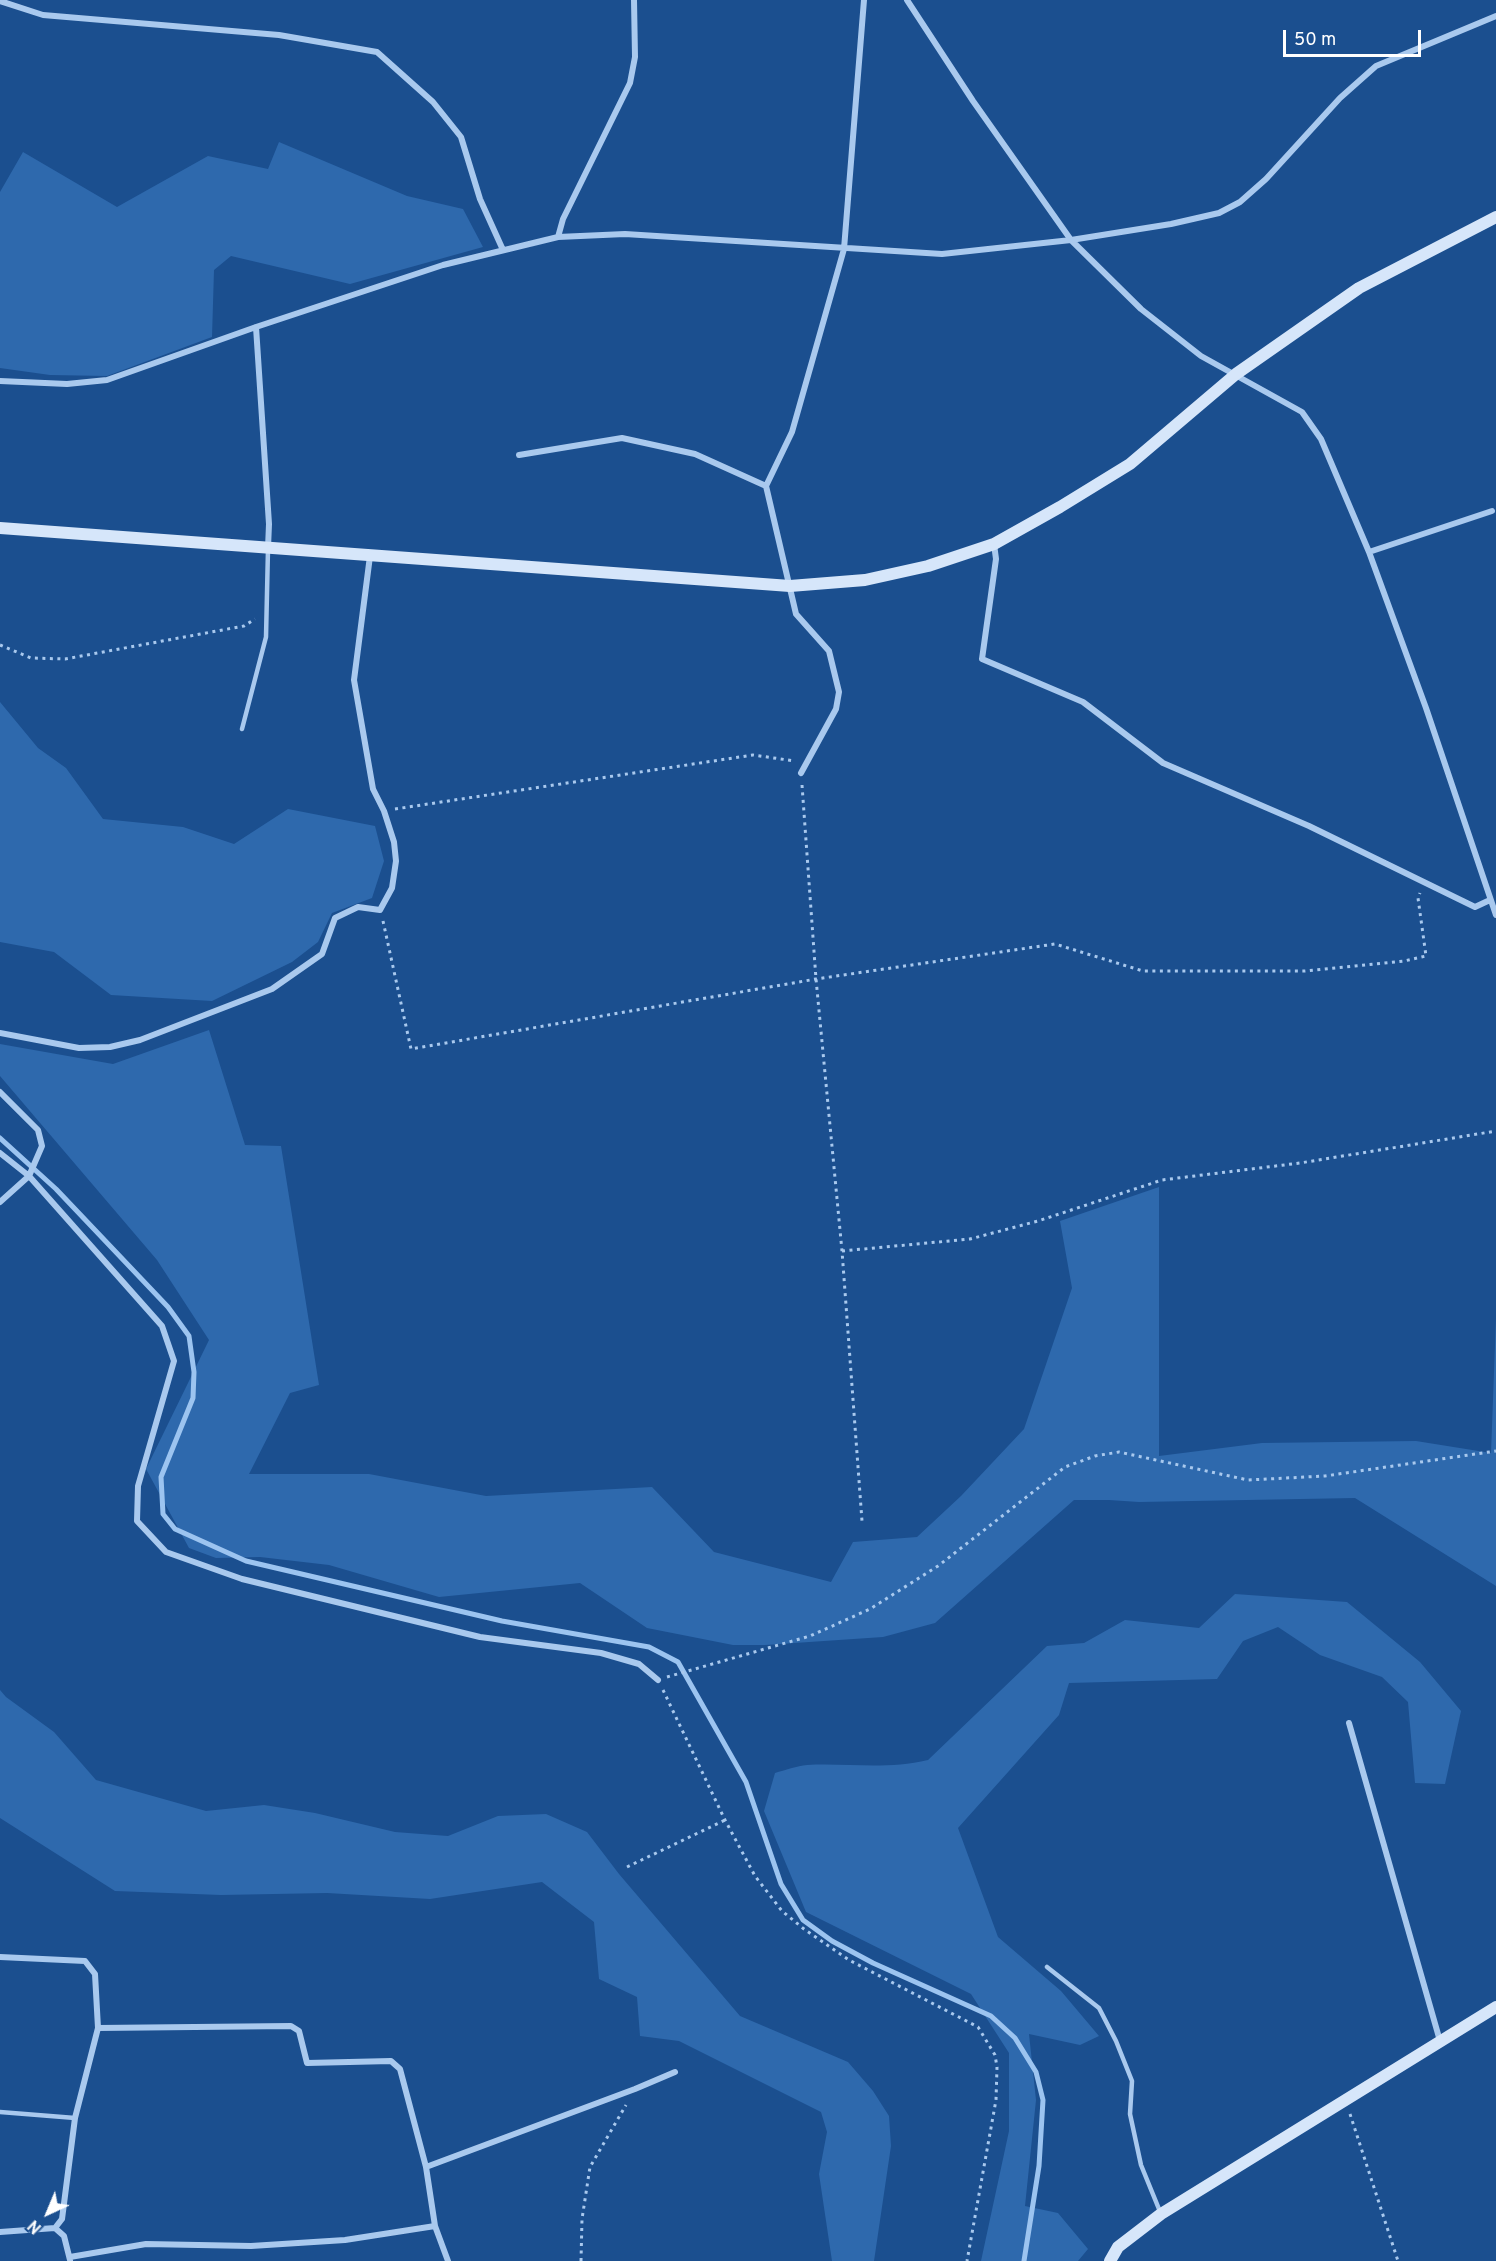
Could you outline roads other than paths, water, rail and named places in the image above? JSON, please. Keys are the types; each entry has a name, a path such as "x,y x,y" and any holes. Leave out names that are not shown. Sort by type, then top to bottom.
{"street":[{"path":"558,237 563,219 630,83 635,57 634,0"},
{"path":"801,773 836,709 839,692 829,651 796,614 766,486 792,432 844,249 864,0"},
{"path":"908,0 973,101 1071,240 1141,309 1201,356 1302,412 1322,439 1369,552 1426,708 1496,915"},
{"path":"0,1 43,15 279,35 377,52 433,102 461,137 480,199 503,250"},
{"path":"0,381 67,384 107,380 256,327 443,265 558,237 625,234 942,254 1071,240 1180,222 1219,213 1240,202 1266,179 1340,98 1376,66 1496,16"},
{"path":"0,528 790,586 865,580 928,566 994,544 1060,507 1130,464 1236,374 1359,288 1496,217"},
{"path":"256,327 269,524 268,548"},
{"path":"519,455 622,438 695,454 766,486"},
{"path":"1369,552 1492,511"},
{"path":"994,544 996,559 982,659 1083,702 1163,763 1309,826 1475,907 1490,900"},
{"path":"0,1034 79,1048 110,1047 140,1040 272,989 322,954 335,918 358,908 380,910 392,888 396,861 394,842 384,811 373,789 354,680 370,556"},
{"path":"0,1092 38,1130 42,1146 29,1176 0,1202"},
{"path":"0,1153 29,1176 162,1326 174,1361 138,1486 137,1521 166,1552 242,1579 480,1637 602,1653 639,1664 658,1680"},
{"path":"1349,1723 1440,2041"},
{"path":"0,1957 85,1961 95,1974 98,2028 75,2118 62,2219 55,2228"},
{"path":"1110,2261 1118,2247 1161,2214 1496,2007"},
{"path":"98,2028 291,2026 299,2031 308,2063 391,2061 400,2069 426,2167 435,2226 448,2261"},
{"path":"426,2167 635,2090 675,2072"},
{"path":"0,2232 55,2228 64,2236 70,2259 146,2244 251,2246 333,2241 435,2226"}],"lane":[{"path":"242,729 266,637 268,548"},
{"path":"1047,1967 1099,2008 1116,2040 1131,2081 1130,2114 1141,2165 1161,2214"},
{"path":"0,2112 75,2118"}],"waterway":[{"path":"0,1138 56,1189 168,1307 189,1336 194,1372 193,1398 161,1477 163,1514 175,1529 246,1561 502,1621 649,1647 678,1662 746,1782 781,1884 803,1920 832,1941 873,1963 991,2016 1015,2038 1036,2072 1043,2100 1039,2166 1024,2261"}]}
